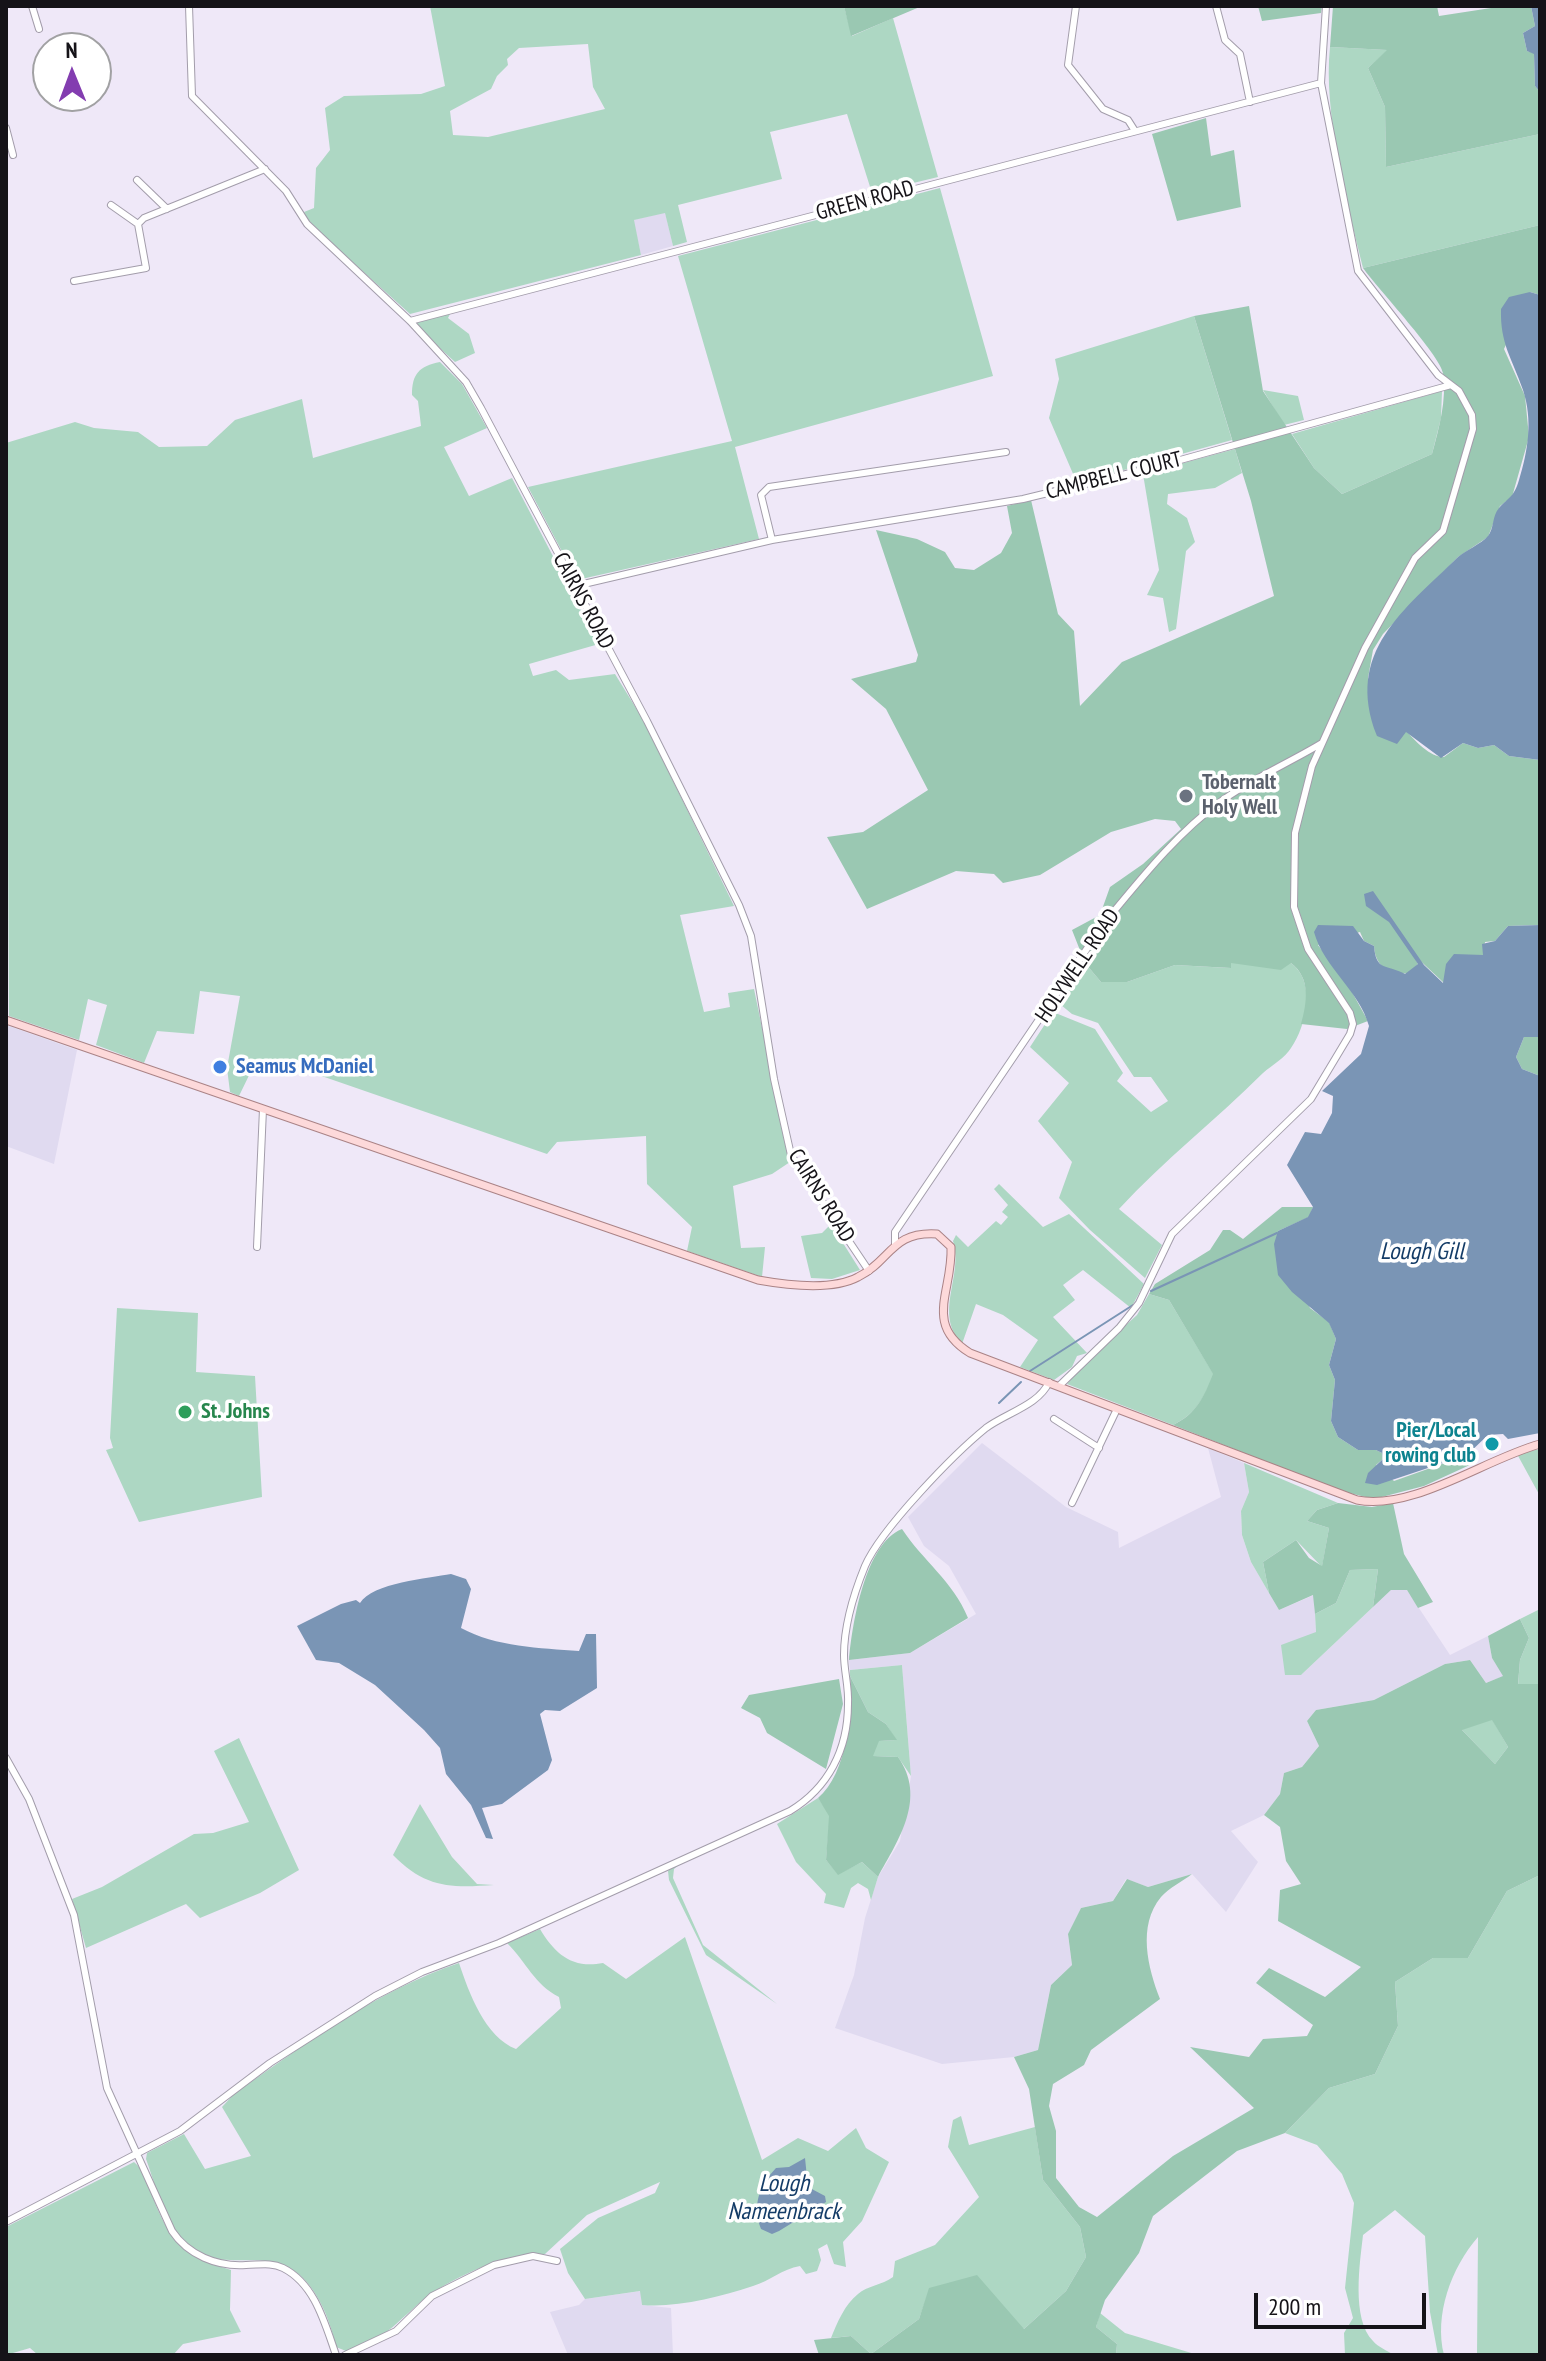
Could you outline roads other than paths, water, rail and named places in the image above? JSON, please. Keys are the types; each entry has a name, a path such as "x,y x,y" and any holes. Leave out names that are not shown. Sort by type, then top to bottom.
{"main road":[{"path":"6,1020 758,1280 830,1283 855,1279 869,1271 895,1244 922,1233 945,1238 951,1247 943,1304 946,1334 970,1353 1340,1495 1372,1503 1423,1491 1492,1460 1540,1444"}],"street":[{"path":"32,6 39,29"},
{"name":"CAIRNS ROAD","path":"189,6 192,96 286,191 307,224 410,321 466,382 655,735 751,936 774,1079 791,1155 869,1271"},
{"path":"1076,6 1068,65 1103,109 1128,120 1135,131"},
{"path":"1216,6 1225,40 1240,54 1250,102"},
{"path":"1059,1386 1119,1328 1139,1303 1172,1234 1311,1099 1350,1034 1353,1024 1350,1013 1308,949 1294,907 1295,833 1322,743 1388,604 1415,558 1443,531 1473,429 1466,403 1438,375 1358,271 1321,83 1326,6"},
{"name":"GREEN ROAD","path":"410,321 1321,83"},
{"path":"6,128 13,155"},
{"path":"138,224 265,169"},
{"path":"137,180 167,209"},
{"path":"74,281 146,268 138,224 111,205"},
{"name":"CAMPBELL COURT","path":"575,586 772,540 1023,499 1155,467 1451,385"},
{"path":"772,540 761,495 769,487 1006,452"},
{"name":"HOLYWELL ROAD","path":"895,1244 895,1232 1123,900 1171,846 1211,809 1322,743"},
{"path":"257,1247 263,1109"},
{"path":"6,2222 180,2131 270,2063 352,2008 422,1972 499,1943 790,1811 816,1793 836,1759 846,1723 847,1631 871,1555 887,1531 952,1461 985,1429 1037,1398 1049,1382"},
{"path":"1072,1503 1117,1409"},
{"path":"1054,1419 1099,1448"},
{"path":"6,1758 29,1799 74,1915 107,2088 139,2154 164,2217 178,2240 212,2261 231,2266 266,2263 285,2269 318,2305 336,2355"},
{"path":"345,2355 396,2331 432,2296 494,2265 533,2256 557,2261"}],"water":[{"path":"1531,6 1540,6 1540,92 1535,86 1534,54 1527,51 1523,33 1535,26"},
{"path":"1530,292 1540,295 1540,760 1509,756 1494,745 1478,748 1463,743 1441,758 1406,732 1397,744 1377,736 1369,706 1368,680 1374,656 1400,615 1458,557 1488,536 1497,511 1517,486 1527,447 1529,424 1523,390 1505,342 1501,309 1509,297"},
{"name":"Lough Gill","path":"1373,891 1424,965 1443,983 1446,964 1454,954 1483,955 1482,944 1495,941 1508,926 1540,925 1540,1037 1524,1037 1516,1057 1522,1069 1540,1076 1540,1433 1508,1439 1503,1434 1488,1435 1467,1455 1377,1485 1365,1483 1368,1473 1383,1459 1382,1453 1358,1450 1338,1437 1331,1421 1335,1380 1329,1365 1336,1339 1329,1323 1292,1292 1278,1275 1274,1244 1278,1231 1308,1217 1313,1207 1287,1165 1305,1132 1321,1134 1332,1113 1333,1096 1322,1091 1361,1054 1369,1026 1358,1001 1325,957 1314,932 1318,925 1353,926 1364,941 1374,946 1380,964 1405,974 1418,964 1389,922 1366,906 1364,894"},
{"path":"451,1574 466,1579 471,1589 461,1628 475,1634 518,1646 579,1651 586,1634 596,1634 597,1688 560,1711 545,1710 540,1714 552,1760 548,1770 502,1804 482,1808 493,1839 486,1838 471,1805 446,1774 440,1748 424,1730 375,1685 339,1663 316,1660 297,1626 341,1604 356,1600 360,1603 366,1596 388,1586"},
{"name":"Lough Nameenbrack","path":"805,2158 808,2187 825,2196 826,2202 772,2234 761,2229 757,2204 765,2182 776,2168 789,2167"}],"waterway":[{"path":"1151,1291 1277,1233"},
{"path":"1030,1371 1133,1305"},
{"path":"999,1403 1021,1382"}],"place":[{"name":"Tobernalt Holy Well","path":"1186,796"},
{"name":"Seamus McDaniel","path":"220,1067"},
{"name":"St. Johns","path":"185,1412"},
{"name":"Pier/Local rowing club","path":"1492,1444"}]}
